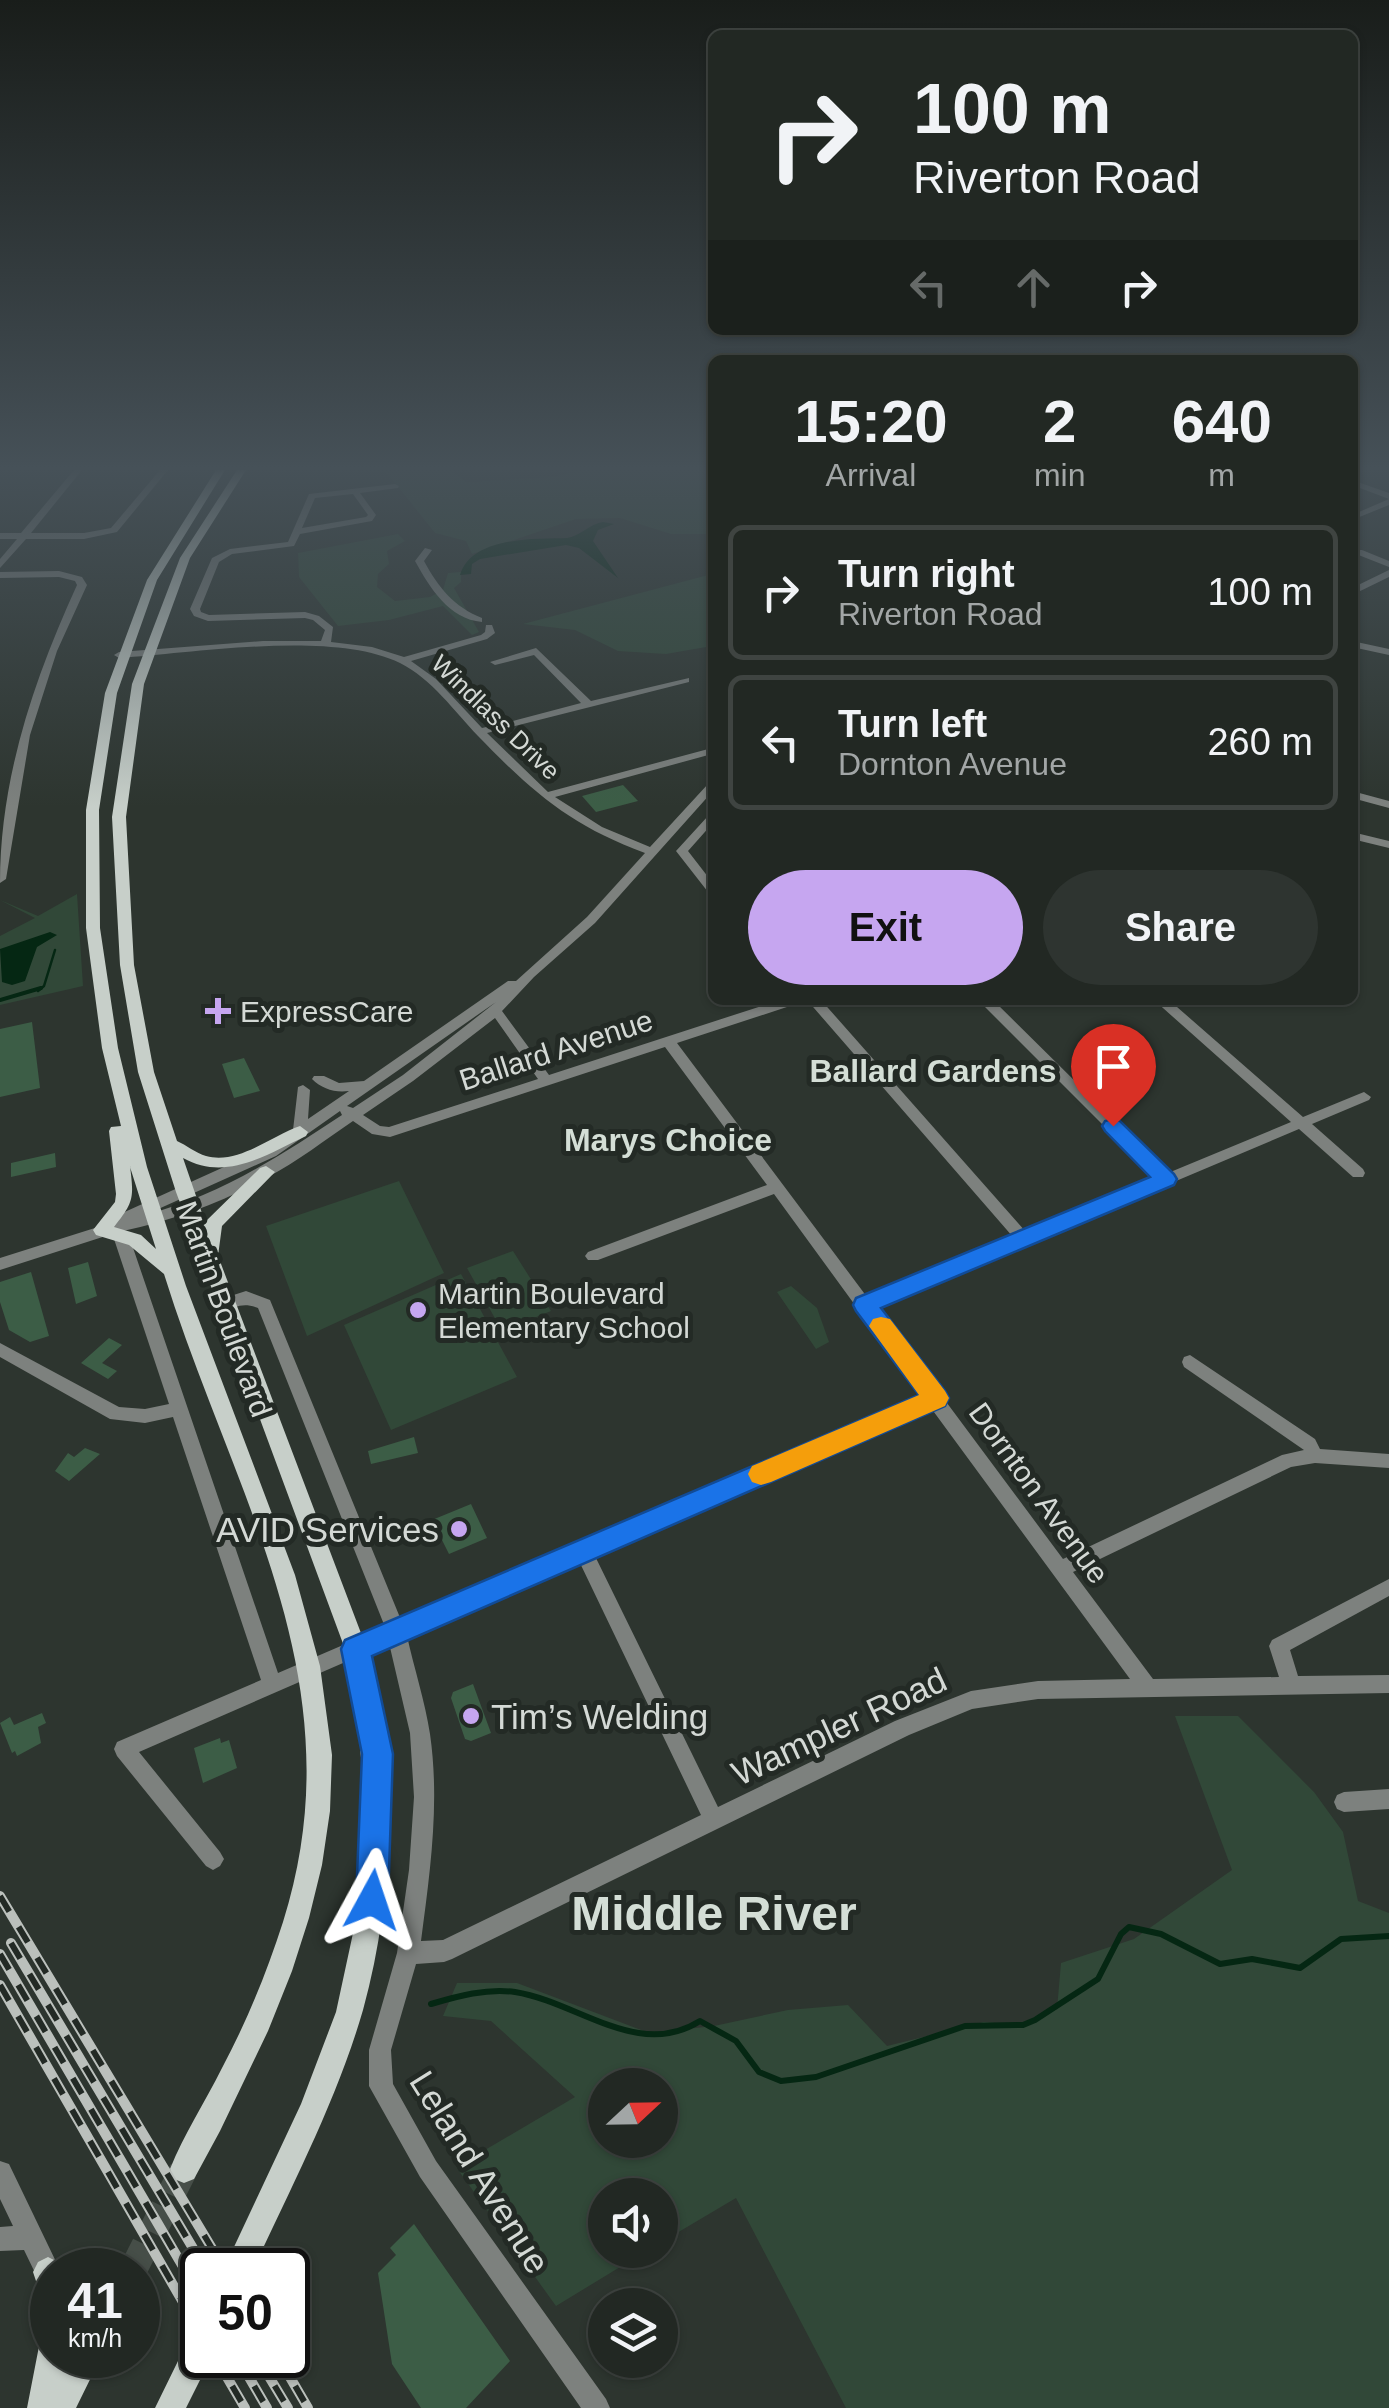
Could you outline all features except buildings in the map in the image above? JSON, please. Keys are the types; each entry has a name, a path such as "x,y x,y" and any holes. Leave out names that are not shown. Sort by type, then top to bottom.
{"main road":[{"name":"Martin Boulevard","path":"153,582 119,655 100,735 88,858 92,970 113,1076 152,1213 311,1668 318,1711 319,1792 307,1875 293,1934 238,2069 184,2169"},
{"name":"Martin Boulevard","path":"175,582 146,654 122,780 121,905 136,1033 224,1304 356,1649 377,1754 372,1900 345,2022 332,2060 248,2248"},
{"path":"113,1076 125,1194 123,1204 102,1230 146,1247 170,1272"},
{"path":"170,1144 200,1161 214,1164 250,1155 300,1132"},
{"path":"209,1261 213,1224 266,1172"},
{"path":"42,2408 47,2378"},
{"path":"59,2408 75,2378"}],"street":[{"path":"0,880 25,735 52,651 80,582"},
{"path":"207,582 195,612 204,618 300,614 321,622 320,645"},
{"path":"432,582 444,600 464,616 478,620"},
{"path":"404,660 484,637 490,633 489,627"},
{"name":"Windlass Drive","path":"119,655 320,645 355,647 404,660 436,686 545,796 588,828 652,852"},
{"path":"1358,645 1389,652"},
{"path":"495,662 536,651 588,704"},
{"path":"480,732 685,680"},
{"path":"464,683 507,726"},
{"path":"545,796 708,752"},
{"path":"188,1199 300,1132 426,1066 494,1012 529,974 591,920 708,790"},
{"path":"1358,796 1389,804"},
{"path":"708,822 682,851 708,884"},
{"path":"1358,836 1389,844"},
{"path":"0,1264 266,1172 346,1110 372,1082 529,974"},
{"name":"Ballard Avenue","path":"346,1110 377,1131 390,1132 779,1005"},
{"path":"818,1005 1022,1239"},
{"path":"990,1005 1166,1179"},
{"path":"1167,1005 1358,1173"},
{"path":"494,1012 501,1016 547,1082"},
{"name":"Dornton Avenue","path":"670,1042 1148,1688"},
{"path":"318,1079 338,1088 372,1082"},
{"path":"300,1132 304,1090"},
{"path":"865,1305 1364,1097"},
{"path":"593,1256 777,1186"},
{"path":"121,1236 272,1685"},
{"name":"Martin Boulevard","path":"224,1304 246,1297 264,1304 396,1632 414,1700 424,1797 420,1870 408,1953"},
{"path":"0,1348 116,1414 145,1416 179,1409"},
{"path":"1190,1362 1309,1444 1316,1456"},
{"path":"213,1859 124,1750 936,1398"},
{"path":"1060,1570 1288,1460 1316,1456 1389,1461"},
{"path":"583,1551 714,1820"},
{"path":"1291,1686 1279,1646 1389,1587"},
{"name":"Wampler Road","path":"408,1953 444,1951 902,1728 971,1700 1038,1690 1389,1684"},
{"path":"1344,1802 1389,1799"},
{"name":"Leland Avenue","path":"408,1953 378,2064 386,2100 428,2168 596,2408"},
{"path":"0,2173 35,2248"},
{"path":"0,2239 29,2237"}],"shaded area":[{"path":"303,582 377,582 377,587 395,601 430,597 443,590 445,582 461,582 454,588 479,632 472,635 443,606 389,620 338,626"},
{"path":"680,582 708,582 708,647 666,654 618,651 575,630 523,624"},
{"path":"77,894 83,986 0,1005 0,936 35,918 0,900 38,916"},
{"path":"50,932 57,935 37,947 25,981 12,985 2,982 0,949"},
{"path":"399,1181 444,1273 307,1336 266,1226"},
{"path":"513,1251 551,1311 502,1331 467,1268"},
{"path":"461,1274 517,1377 391,1430 344,1325"},
{"path":"791,1286 817,1308 829,1342 816,1349 777,1292"},
{"path":"1175,1716 1238,1716 1314,1792 1343,1832 1358,1901 1389,1913 1389,2408 846,2408 736,2198 678,2232 678,2178 588,2178 588,2268 618,2268 556,2306 456,2167 575,2097 491,2021 443,2016 457,1983 517,1983 649,2033 714,2026 788,2010 848,2005 887,2046 984,2022 1025,2026 1057,2009 1061,1963 1134,1939 1232,1870"}],"waterway":[{"path":"38,991 44,986 55,950"},
{"path":"0,1000 41,988"},
{"path":"431,2004 504,1991 538,1998 631,2032 677,2031 700,2021 736,2041 759,2072 781,2081 816,2077 965,2026 1023,2025 1035,2020 1098,1979 1121,1934 1129,1927 1161,1934 1220,1964 1252,1959 1300,1968 1341,1939 1389,1936"}],"tunnel":[{"path":"144,2248 184,2169"}],"railway":[{"path":"0,1896 212,2248"},
{"path":"11,1943 193,2248"},
{"path":"0,1954 180,2261"},
{"path":"0,1985 180,2297"},
{"path":"227,2378 245,2408"},
{"path":"249,2378 267,2408"},
{"path":"270,2378 288,2408"},
{"path":"290,2378 308,2408"}],"slow traffic":[{"path":"761,1474 936,1398 881,1326"}],"place":[{"name":"ExpressCare","path":"218,1011"},
{"name":"Martin Boulevard Elementary School","path":"418,1310"},
{"name":"AVID Services","path":"459,1529"},
{"name":"Tim’s Welding","path":"471,1716"}],"district":[{"name":"Ballard Gardens","path":"933,1071"},
{"name":"Marys Choice","path":"668,1140"},
{"name":"Middle River","path":"714,1913"}],"route":[{"path":"372,1900 377,1754 356,1649 936,1398 865,1305 1166,1179 1113,1126"}]}
